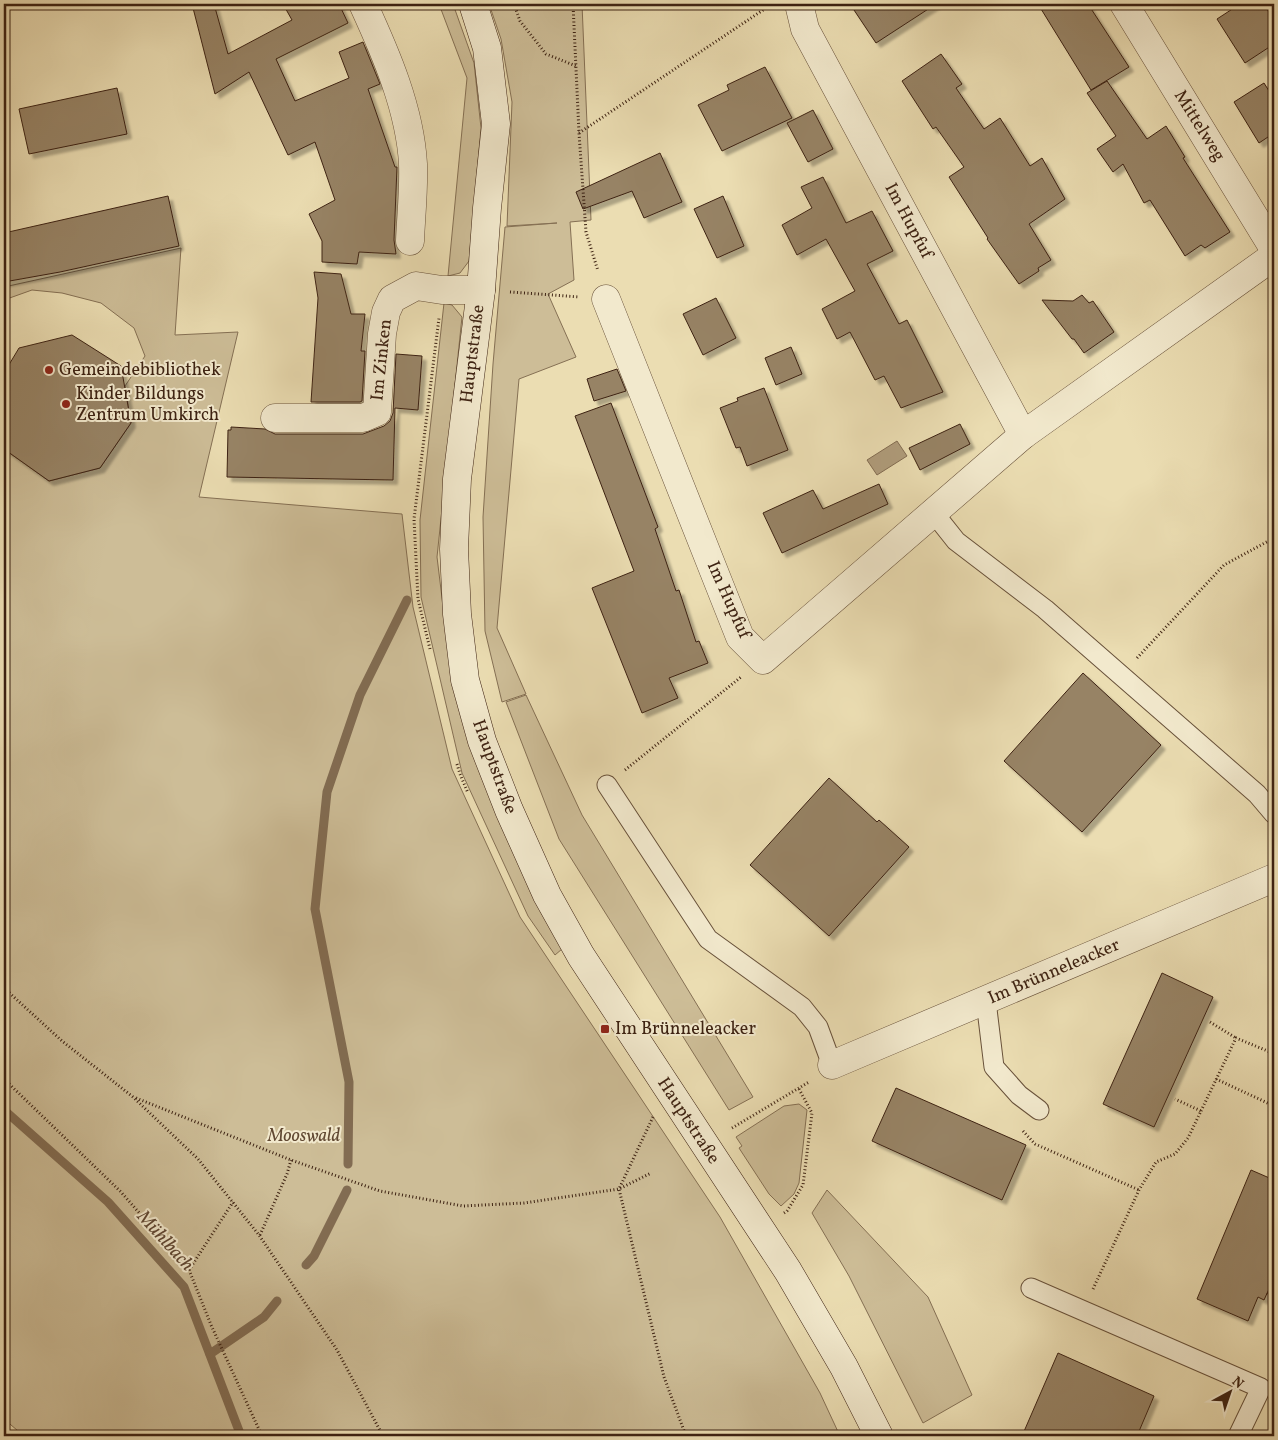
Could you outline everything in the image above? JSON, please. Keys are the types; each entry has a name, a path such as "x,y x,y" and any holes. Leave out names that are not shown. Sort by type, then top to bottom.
{"street":[{"path":"363,4 390,64 407,126 413,164 410,241"},
{"name":"Hauptstraße","path":"472,4 487,48 496,124 481,290 457,480 454,549 457,614 465,680 482,741 509,810 547,895 581,956 655,1072 788,1271 839,1359 879,1436"},
{"name":"Im Hupfuf","path":"799,4 805,29 1023,435"},
{"name":"Mittelweg","path":"1124,4 1274,249"},
{"name":"Im Hupfuf","path":"606,299 740,637 763,660 1023,435 1274,256"},
{"name":"Im Zinken","path":"275,418 363,418 377,412 382,334 386,312 392,299 416,286 442,290 481,290"},
{"name":"Im Brünneleacker","path":"832,1065 1274,878"}],"lane":[{"path":"933,512 956,541 1045,609 1256,794 1274,814"},
{"path":"607,785 708,938 802,1007 818,1027 832,1065"},
{"path":"986,1001 994,1067 1019,1095 1039,1110"},
{"path":"1031,1288 1261,1388 1238,1436"}],"path":[{"path":"514,4 520,21 546,54 576,66"},
{"path":"481,290 606,299 586,232 573,4"},
{"path":"579,133 772,4"},
{"path":"1121,676 1224,565 1274,538"},
{"path":"607,785 763,660"},
{"path":"4,988 62,1041 133,1097 198,1159 260,1236 338,1350 383,1436"},
{"path":"1210,1022 1236,1038 1270,1052 1274,1042"},
{"path":"1083,1310 1139,1190 1156,1162 1175,1154 1188,1138 1236,1038"},
{"path":"732,1128 799,1089 832,1065"},
{"path":"655,1072 656,1112 619,1189 664,1377 686,1436"},
{"path":"4,1079 121,1192 189,1270 211,1325 262,1436"},
{"path":"1216,1079 1274,1106"},
{"path":"758,1228 788,1211 803,1185 812,1113 799,1089"},
{"path":"133,1097 291,1160 380,1191 463,1206 524,1203 619,1189 651,1173"},
{"path":"1175,1099 1201,1111"},
{"path":"1017,1125 1035,1144 1139,1190"},
{"path":"260,1236 287,1174 291,1160"},
{"path":"189,1270 233,1202"},
{"path":"1268,1293 1274,1297"}],"green space":[{"path":"439,4 453,4 474,63 481,128 469,261 460,273 448,276 467,78"},
{"path":"489,4 582,4 591,220 570,222 574,280 548,294 576,357 519,379 497,628 526,694 502,702 485,631 483,517 493,364 505,227 557,223 507,226 512,102 501,39"},
{"name":"Mooswald","path":"181,248 175,335 238,332 199,497 402,514 413,607 452,769 520,917 720,1217 820,1393 840,1436 24,1436 4,1419 4,449 49,481 100,468 131,423 125,386 145,356 134,328 101,303 62,293 32,290 4,300 4,287"},
{"path":"444,303 452,305 462,317 437,557 452,680 483,776 542,914 562,949 555,955 528,916 462,773 421,597 420,520"},
{"path":"526,695 582,815 753,1097 729,1110 559,839 506,702"},
{"path":"799,1104 807,1110 799,1183 794,1194 781,1206 769,1194 739,1148 742,1146 736,1137 784,1106"},
{"path":"827,1190 928,1297 972,1395 923,1423 849,1276 812,1213"}],"shaded area":[{"path":"897,441 907,456 877,475 867,460"}],"building":[{"path":"192,4 214,4 228,54 292,20 283,4 339,4 348,23 276,59 295,101 349,78 339,52 363,42 380,84 368,89 395,167 397,167 394,240 396,254 359,252 357,264 322,262 322,241 309,214 335,200 315,142 288,155 249,72 215,94"},
{"path":"850,4 936,4 876,43"},
{"path":"1038,4 1088,4 1129,67 1091,90"},
{"path":"1240,4 1264,4 1274,21 1274,44 1245,63 1217,19"},
{"path":"941,54 962,84 956,88 984,129 1000,118 1030,166 1042,158 1065,199 1029,224 1051,260 1038,268 1039,271 1019,284 987,239 949,177 964,167 936,127 933,129 902,81"},
{"path":"765,67 792,118 722,151 698,105 729,90 727,85"},
{"path":"1107,81 1147,139 1166,126 1185,157 1183,158 1230,232 1205,248 1201,245 1185,256 1150,200 1144,203 1123,164 1113,172 1097,149 1116,136 1087,93"},
{"path":"1264,83 1274,99 1274,133 1259,143 1234,102"},
{"path":"117,88 127,134 29,154 19,109"},
{"path":"813,110 833,149 808,162 787,123"},
{"path":"660,153 682,202 644,218 632,191 583,209 576,192"},
{"path":"823,177 846,223 872,211 893,251 867,264 899,324 907,320 943,392 901,408 884,376 875,380 850,332 837,339 822,309 855,291 826,239 797,255 782,225 812,208 801,187"},
{"path":"168,196 179,246 4,282 4,233"},
{"path":"723,196 744,246 717,258 694,209"},
{"path":"314,272 341,274 351,314 365,314 361,351 365,351 362,401 360,402 311,402 318,298"},
{"path":"1082,295 1089,303 1093,301 1114,332 1084,353 1042,300 1073,301"},
{"path":"716,298 736,338 703,355 683,314"},
{"name":"Kinder Bildungs Zentrum Umkirch","path":"72,335 121,366 131,423 100,468 49,481 4,449 4,373 19,348"},
{"path":"791,347 802,374 776,385 765,358"},
{"path":"396,354 422,356 418,410 395,408 393,480 227,477 228,430 231,430 231,427 265,429 275,434 363,434 384,426 390,421 393,413"},
{"path":"617,369 626,391 594,401 587,379"},
{"path":"764,388 788,450 747,466 740,447 736,448 720,408 738,401 737,398"},
{"path":"611,403 658,527 655,529 676,591 679,590 696,642 699,641 708,663 669,678 678,698 642,713 592,588 634,571 575,416"},
{"path":"960,424 970,444 920,470 909,448"},
{"path":"879,484 888,504 782,553 763,513 813,490 823,509"},
{"path":"1083,673 1161,745 1082,832 1004,761"},
{"path":"829,778 877,822 879,820 909,847 829,936 750,865"},
{"path":"1162,973 1213,997 1154,1127 1103,1104"},
{"path":"896,1088 1026,1145 1002,1200 872,1141"},
{"path":"1251,1170 1274,1180 1274,1278 1264,1300 1258,1297 1248,1321 1197,1299"},
{"path":"1058,1353 1154,1396 1137,1436 1022,1436"}],"waterway":[{"path":"348,1164 349,1082 315,909 327,792 360,695 407,600"},
{"name":"Mühlbach","path":"4,1110 108,1202 184,1287 241,1436"},
{"path":"306,1265 314,1256 347,1190"},
{"path":"210,1354 264,1317 277,1301"}],"place":[{"name":"Gemeindebibliothek","path":"49,370"},
{"name":"Kinder Bildungs Zentrum Umkirch","path":"66,404"},
{"name":"Im Brünneleacker","path":"605,1029"}]}
